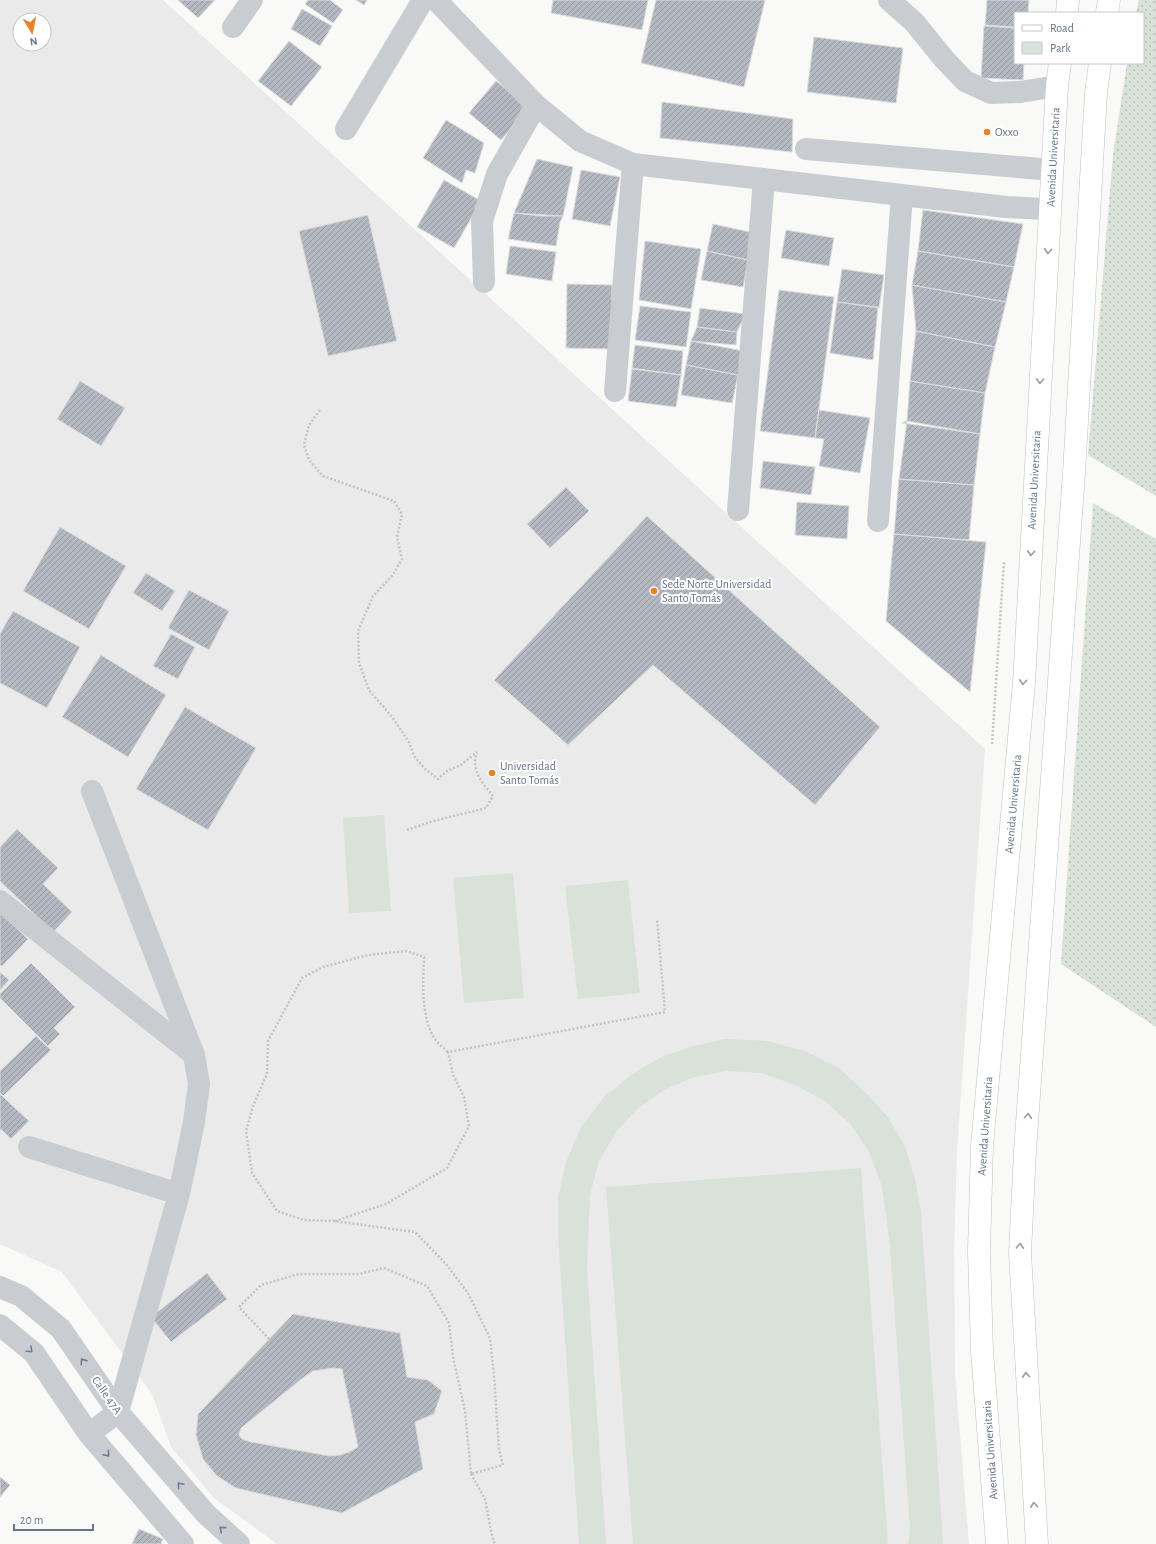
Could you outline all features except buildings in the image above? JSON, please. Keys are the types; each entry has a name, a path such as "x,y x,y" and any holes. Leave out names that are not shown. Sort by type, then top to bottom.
{"main road":[{"path":"1067,12 1068,0"},
{"path":"1107,12 1109,0"},
{"name":"Avenida Universitaria","path":"998,1544 982,1344 979,1251 982,1146 1024,683 1057,86 1060,64"},
{"path":"1036,1544 1020,1253 1026,1143 1074,473 1096,93 1100,64"}],"street":[{"path":"232,27 252,0"},
{"path":"346,128 423,0"},
{"path":"436,0 536,105 580,141 633,164 1006,207 1045,210 1050,212"},
{"path":"889,0 914,22 944,59 965,81 991,93 1020,92 1057,86"},
{"path":"484,282 482,221 497,174 536,105"},
{"path":"806,149 1053,170"},
{"path":"615,390 633,164"},
{"path":"738,510 764,179"},
{"path":"878,521 902,195"},
{"path":"90,1434 118,1412 179,1194 194,1122 199,1084 194,1055 92,791"},
{"path":"0,901 194,1055"},
{"path":"29,1147 179,1194"},
{"name":"Calle 47A","path":"0,1286 21,1296 61,1329 118,1412 206,1514 239,1544"},
{"path":"0,1325 34,1353 90,1434 180,1543"}],"path":[{"path":"320,410 309,424 304,445 309,460 323,476 394,501 402,514 397,537 402,559 392,576 373,596 358,631 359,663 369,690 392,717 409,742 414,756 424,769 438,779 447,771 461,765 477,752 474,759 478,776 493,796 486,808 433,821 407,830"},
{"path":"448,1052 665,1012 657,919"},
{"path":"334,1221 386,1204 447,1168 469,1126 464,1097 453,1075 448,1052 433,1037 425,1011 423,981 424,957 406,951 368,955 323,967 302,978 268,1041 267,1074 253,1106 246,1132 252,1173 277,1211 304,1220 334,1221 415,1232 446,1264 468,1293 490,1338 499,1450 503,1464 471,1474"},
{"path":"269,1339 239,1307 261,1285 299,1274 359,1274 384,1268 427,1286 449,1323 453,1357 465,1411 471,1474 485,1499 492,1536 496,1544"}],"shaded area":[{"name":"Universidad Santo Tomás","path":"0,0 163,0 985,749 957,1152 954,1249 955,1372 969,1544 277,1544 214,1498 171,1447 152,1394 62,1272 0,1244"}],"green space":[{"path":"1139,0 1156,0 1156,496 1088,455 1113,155 1127,64 1144,64 1144,12 1136,12"},
{"path":"1093,503 1156,539 1156,1027 1061,964"},
{"path":"384,815 391,911 349,913 343,818"},
{"path":"513,873 524,998 464,1003 453,878"},
{"path":"628,880 640,993 578,999 565,886"},
{"path":"725,1039 767,1041 805,1051 840,1069 866,1093 888,1117 905,1146 915,1179 921,1211 943,1544 908,1544 910,1529 890,1247 881,1184 869,1152 850,1124 825,1101 795,1085 762,1073 727,1071 694,1077 664,1090 638,1108 617,1131 599,1161 590,1195 587,1268 606,1544 579,1544 558,1236 558,1198 566,1162 581,1127 604,1097 631,1075 661,1057 693,1046"},
{"path":"861,1168 888,1544 633,1544 606,1187"}],"place":[{"name":"Oxxo","path":"987,132"},
{"name":"Sede Norte Universidad Santo Tomás","path":"654,591"},
{"name":"Universidad Santo Tomás","path":"492,773"}]}
